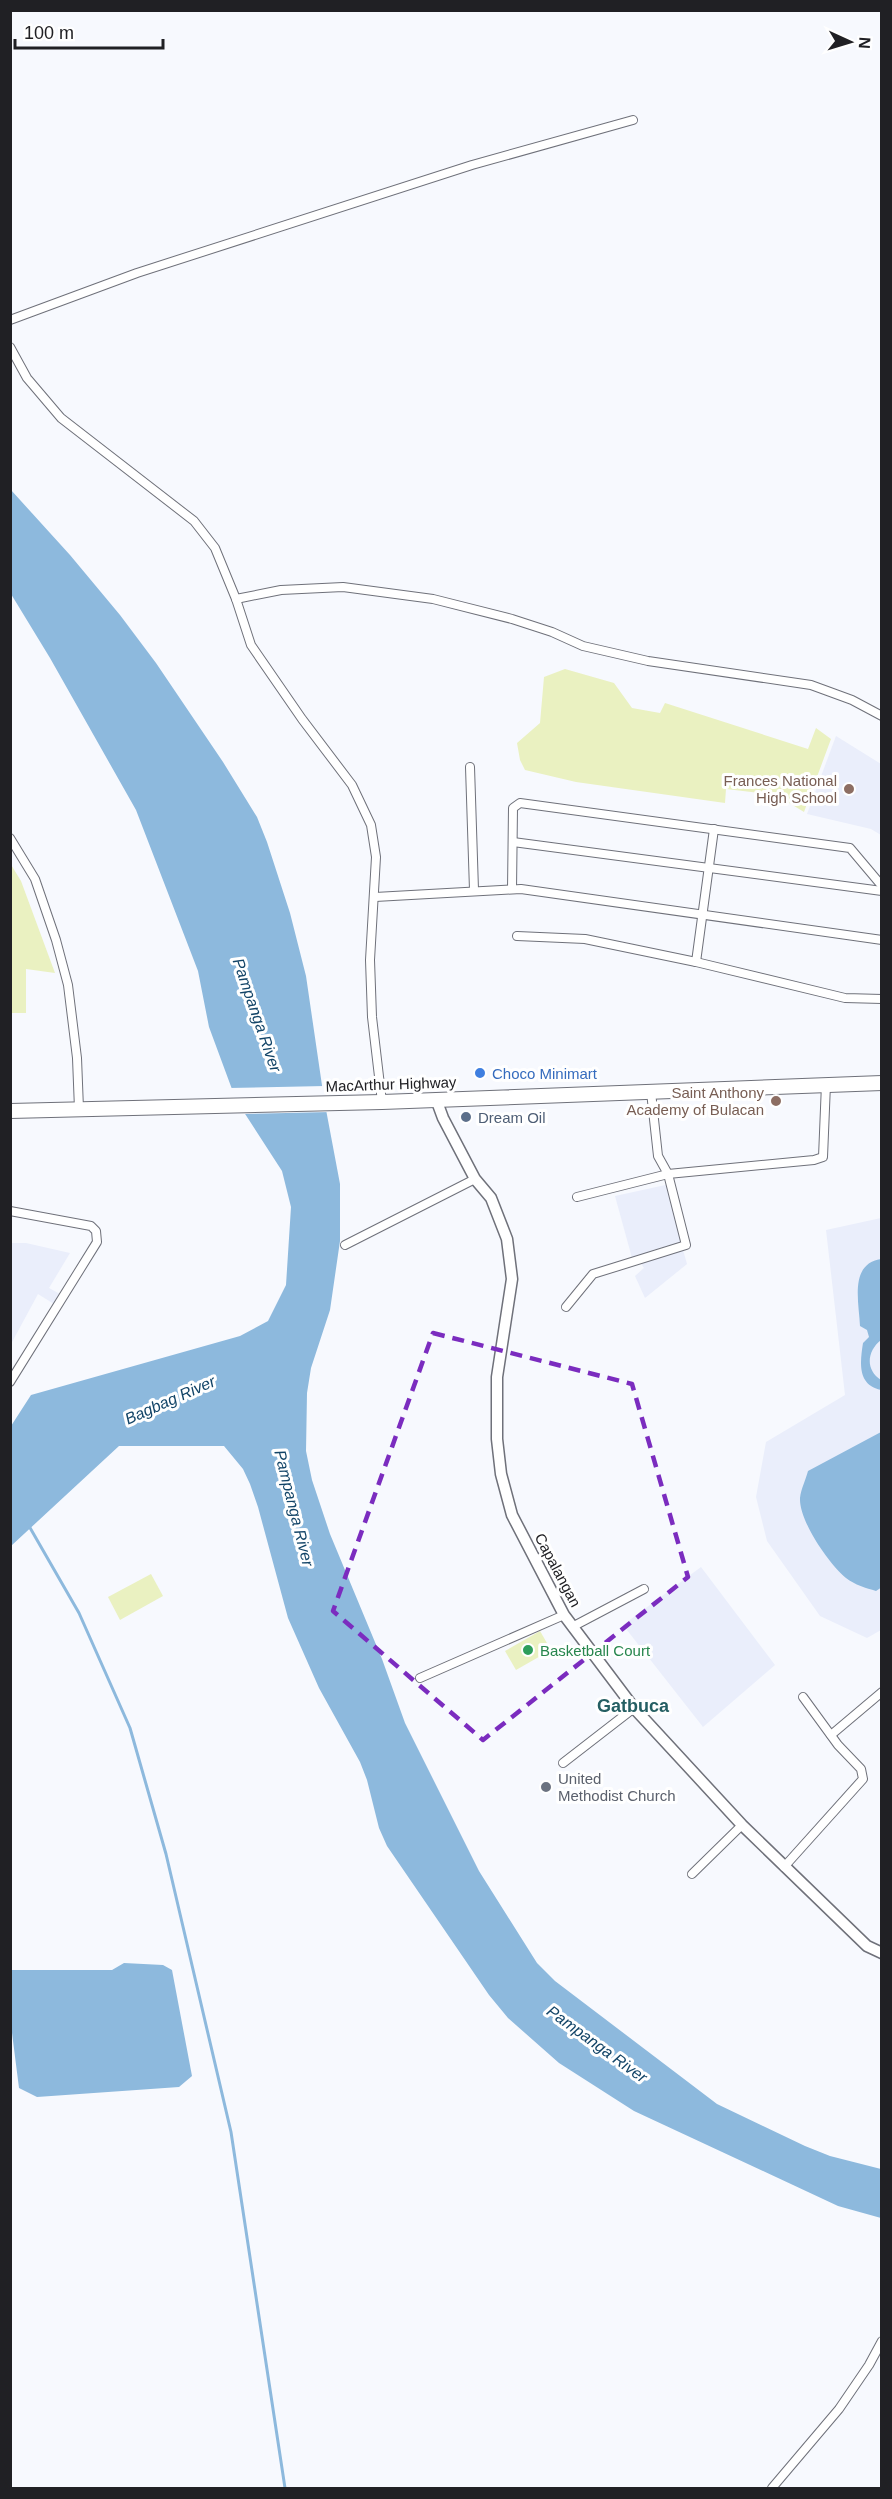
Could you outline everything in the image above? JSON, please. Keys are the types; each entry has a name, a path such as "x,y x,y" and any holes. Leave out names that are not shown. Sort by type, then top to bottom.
{"highway":[{"name":"MacArthur Highway","path":"10,1111 351,1103 882,1083"}],"street":[{"path":"10,320 137,273 472,165 633,120"},
{"path":"10,347 27,378 61,418 194,521 215,548 236,599 251,645 302,719 352,785 371,825 376,857 370,960 371,994 382,1102"},
{"path":"236,599 281,590 343,587 433,599 512,619 552,632 583,646 648,661 811,684 852,700 882,716"},
{"path":"470,767 474,890"},
{"path":"512,889 513,807 520,803 850,848 882,886"},
{"path":"696,962 714,830"},
{"path":"10,838 35,879 56,940 68,985 85,1109"},
{"path":"513,842 882,891"},
{"path":"375,897 512,889 882,940"},
{"path":"517,936 585,939 696,962 845,998 882,999"},
{"path":"577,1197 668,1174 814,1160 823,1157 826,1084"},
{"path":"566,1307 593,1274 686,1245 668,1174 658,1156 651,1092"},
{"name":"Capalangan","path":"436,1099 443,1118 476,1179 491,1198 507,1239 512,1279 498,1377 497,1439 501,1474 512,1515 572,1627 634,1708 784,1867 867,1946 882,1953"},
{"path":"345,1245 476,1179"},
{"path":"10,1211 91,1226 96,1231 97,1242 10,1382"},
{"path":"572,1627 644,1589"},
{"path":"420,1678 564,1614"},
{"path":"831,1735 882,1692"},
{"path":"784,1867 862,1779 861,1769 831,1735 803,1697"},
{"path":"562,1763 634,1708"},
{"path":"692,1874 742,1825"},
{"path":"772,2488 839,2409 869,2365 882,2341"}],"highlighted area":[{"path":"433,1333 632,1384 688,1577 483,1740 333,1611"}],"shaded area":[{"name":"Frances National High School","path":"836,736 881,764 881,835 871,829 807,814"},
{"path":"670,1184 683,1243 632,1258 615,1196"},
{"path":"881,1218 881,1630 867,1638 820,1616 767,1541 756,1497 766,1442 845,1395 826,1230"},
{"path":"10,1243 26,1243 70,1253 49,1288 60,1294 54,1304 38,1294 11,1344"},
{"path":"683,1250 687,1264 645,1298 635,1276 644,1268 640,1262"},
{"path":"701,1567 775,1665 703,1727 623,1625"}],"green space":[{"path":"565,669 614,683 632,708 660,713 665,703 808,749 816,728 831,739 804,812 776,795 726,789 725,803 576,782 525,770 520,760 517,743 540,723 544,677"},
{"path":"10,863 21,881 55,973 26,969 26,1013 11,1013"},
{"path":"151,1574 163,1596 120,1620 108,1597"},
{"name":"Basketball Court","path":"540,1631 551,1650 516,1670 505,1651"}],"water":[{"path":"11,490 70,555 156,663 223,762 257,817 267,842 290,913 306,976 324,1099 340,1184 340,1241 330,1310 311,1368 307,1393 306,1451 312,1480 330,1534 382,1659 405,1723 479,1871 537,1963 555,1981 717,2104 830,2156 881,2169 881,2218 838,2206 634,2111 559,2063 508,2018 489,1995 387,1846 379,1828 360,1762 319,1688 288,1618 250,1484 243,1469 224,1446 119,1446 11,1546 11,1426 31,1395 240,1336 268,1321 286,1285 291,1207 282,1171 236,1100 209,1027 198,971 136,810 11,594"},
{"path":"881,1259 881,1340 873,1349 870,1366 881,1380 881,1390 868,1383 862,1372 863,1343 869,1337 867,1330 860,1326 858,1285 864,1268 871,1262"},
{"path":"881,1432 882,1587 876,1591 849,1580 832,1563 816,1541 804,1518 800,1498 808,1471"},
{"path":"124,1963 163,1965 172,1970 192,2076 179,2087 37,2097 19,2088 11,2025 11,1970 112,1970"}],"pier":[{"path":"325,1086 330,1112 241,1114 233,1101 229,1088"}],"waterway":[{"path":"29,1526 79,1613 130,1728 166,1854 231,2132 285,2488"}],"place":[{"name":"Frances National High School","path":"849,789"},
{"name":"Choco Minimart","path":"480,1073"},
{"name":"Saint Anthony Academy of Bulacan","path":"776,1101"},
{"name":"Dream Oil","path":"466,1117"},
{"name":"Basketball Court","path":"528,1650"},
{"name":"United Methodist Church","path":"546,1787"}],"district":[{"name":"Gatbuca","path":"633,1706"}],"water label":[{"name":"Pampanga River","path":"257,1015"},
{"name":"Bagbag River","path":"170,1400"},
{"name":"Pampanga River","path":"294,1508"},
{"name":"Pampanga River","path":"597,2044"}]}
